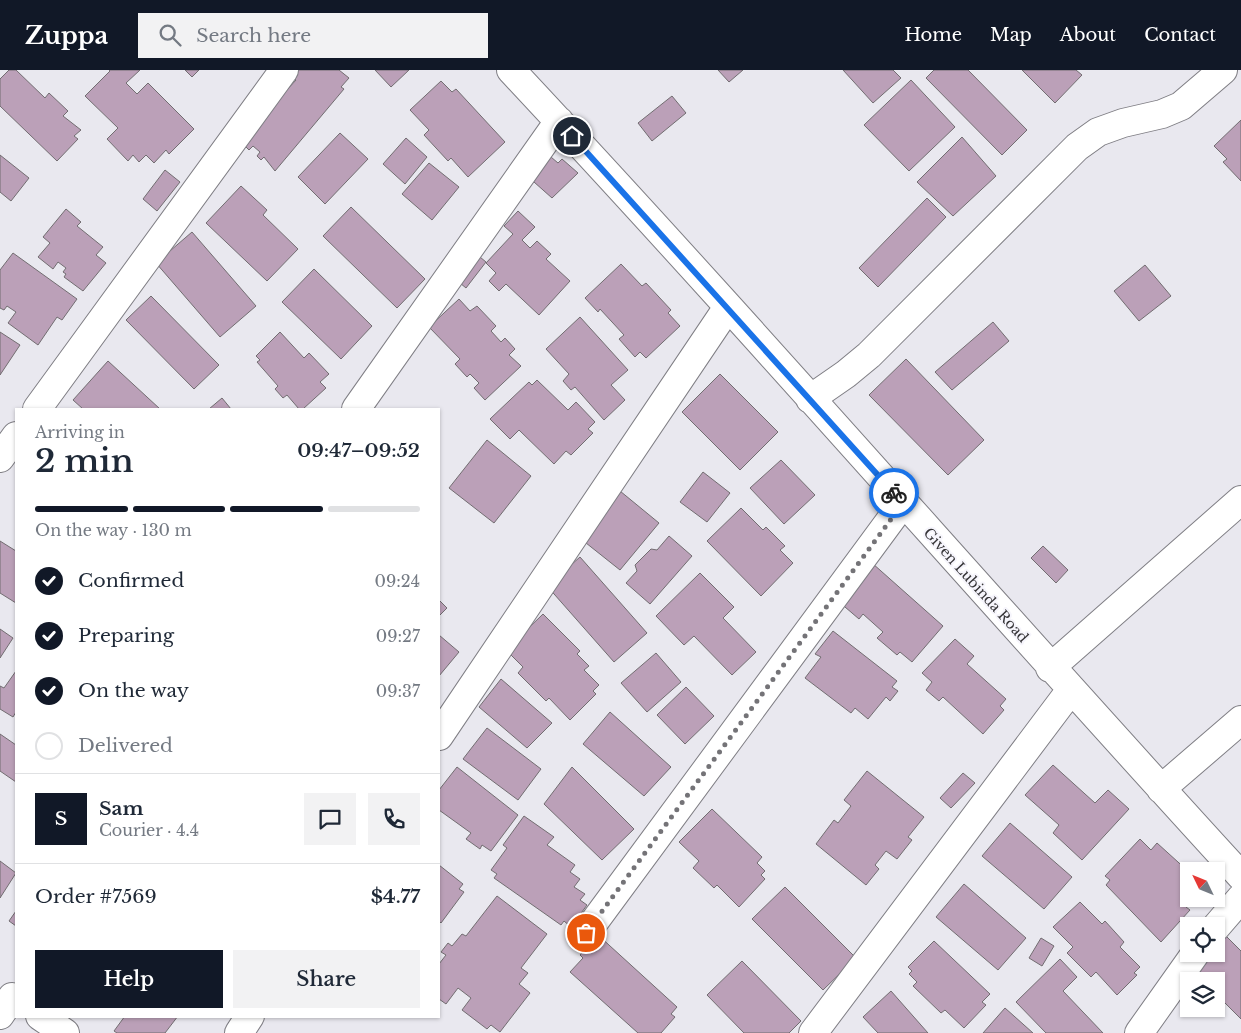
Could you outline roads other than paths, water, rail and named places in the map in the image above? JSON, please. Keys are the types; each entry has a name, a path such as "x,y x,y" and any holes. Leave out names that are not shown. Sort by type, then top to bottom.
{"street":[{"path":"38,408 284,70"},
{"name":"Given Lubinda Road","path":"511,70 728,307 1070,691 1241,876"},
{"path":"810,399 869,355 1077,147 1098,132 1123,123 1162,114 1181,106 1223,70"},
{"path":"357,408 559,122"},
{"path":"440,735 728,307"},
{"path":"0,458 15,437"},
{"path":"1050,668 1241,500"},
{"path":"586,933 903,503"},
{"path":"813,1033 1070,691"},
{"path":"1161,789 1241,720"},
{"path":"1225,917 1241,898"},
{"path":"1139,1033 1189,962"},
{"path":"43,1018 64,1033"},
{"path":"239,1033 249,1018"}]}
